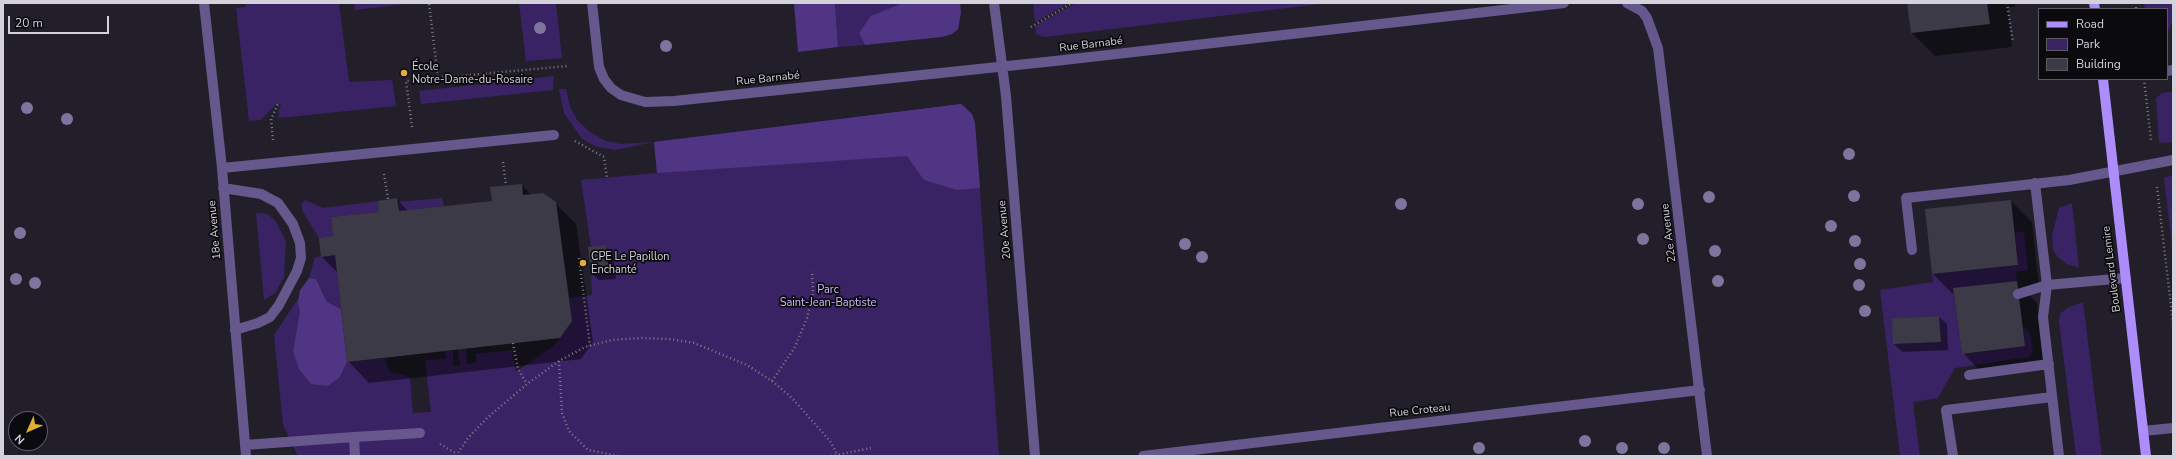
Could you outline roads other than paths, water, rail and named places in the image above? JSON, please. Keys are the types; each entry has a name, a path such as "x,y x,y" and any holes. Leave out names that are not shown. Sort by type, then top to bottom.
{"main road":[{"name":"Boulevard Lemire","path":"2103,80 2146,456"}],"street":[{"name":"18e Avenue","path":"204,3 222,168 246,456"},
{"name":"Rue Barnabé","path":"592,3 599,67 608,84 620,95 645,102 674,101 1055,61 1564,3"},
{"name":"20e Avenue","path":"994,3 1007,103 1035,456"},
{"name":"22e Avenue","path":"1627,3 1642,11 1651,25 1658,48 1707,456"},
{"path":"222,168 554,135"},
{"path":"1912,250 1906,198 2069,180 2173,160"},
{"path":"2035,183 2047,285 2043,317 2059,456"},
{"path":"223,188 261,194 278,204 293,224 300,243 301,258 297,271 279,305 270,317 258,323 235,330"},
{"path":"2018,294 2047,285 2126,278"},
{"path":"1969,376 2049,364"},
{"name":"Rue Croteau","path":"1143,456 1700,390"},
{"path":"1953,456 1946,410 2052,397"},
{"path":"2143,431 2173,428"},
{"path":"245,445 420,433"},
{"path":"354,437 355,456"}],"place":[{"name":"École Notre-Dame-du-Rosaire","path":"404,73"},
{"name":"CPE Le Papillon Enchanté","path":"583,263"}],"park label":[{"name":"Parc Saint-Jean-Baptiste","path":"828,296"}]}
